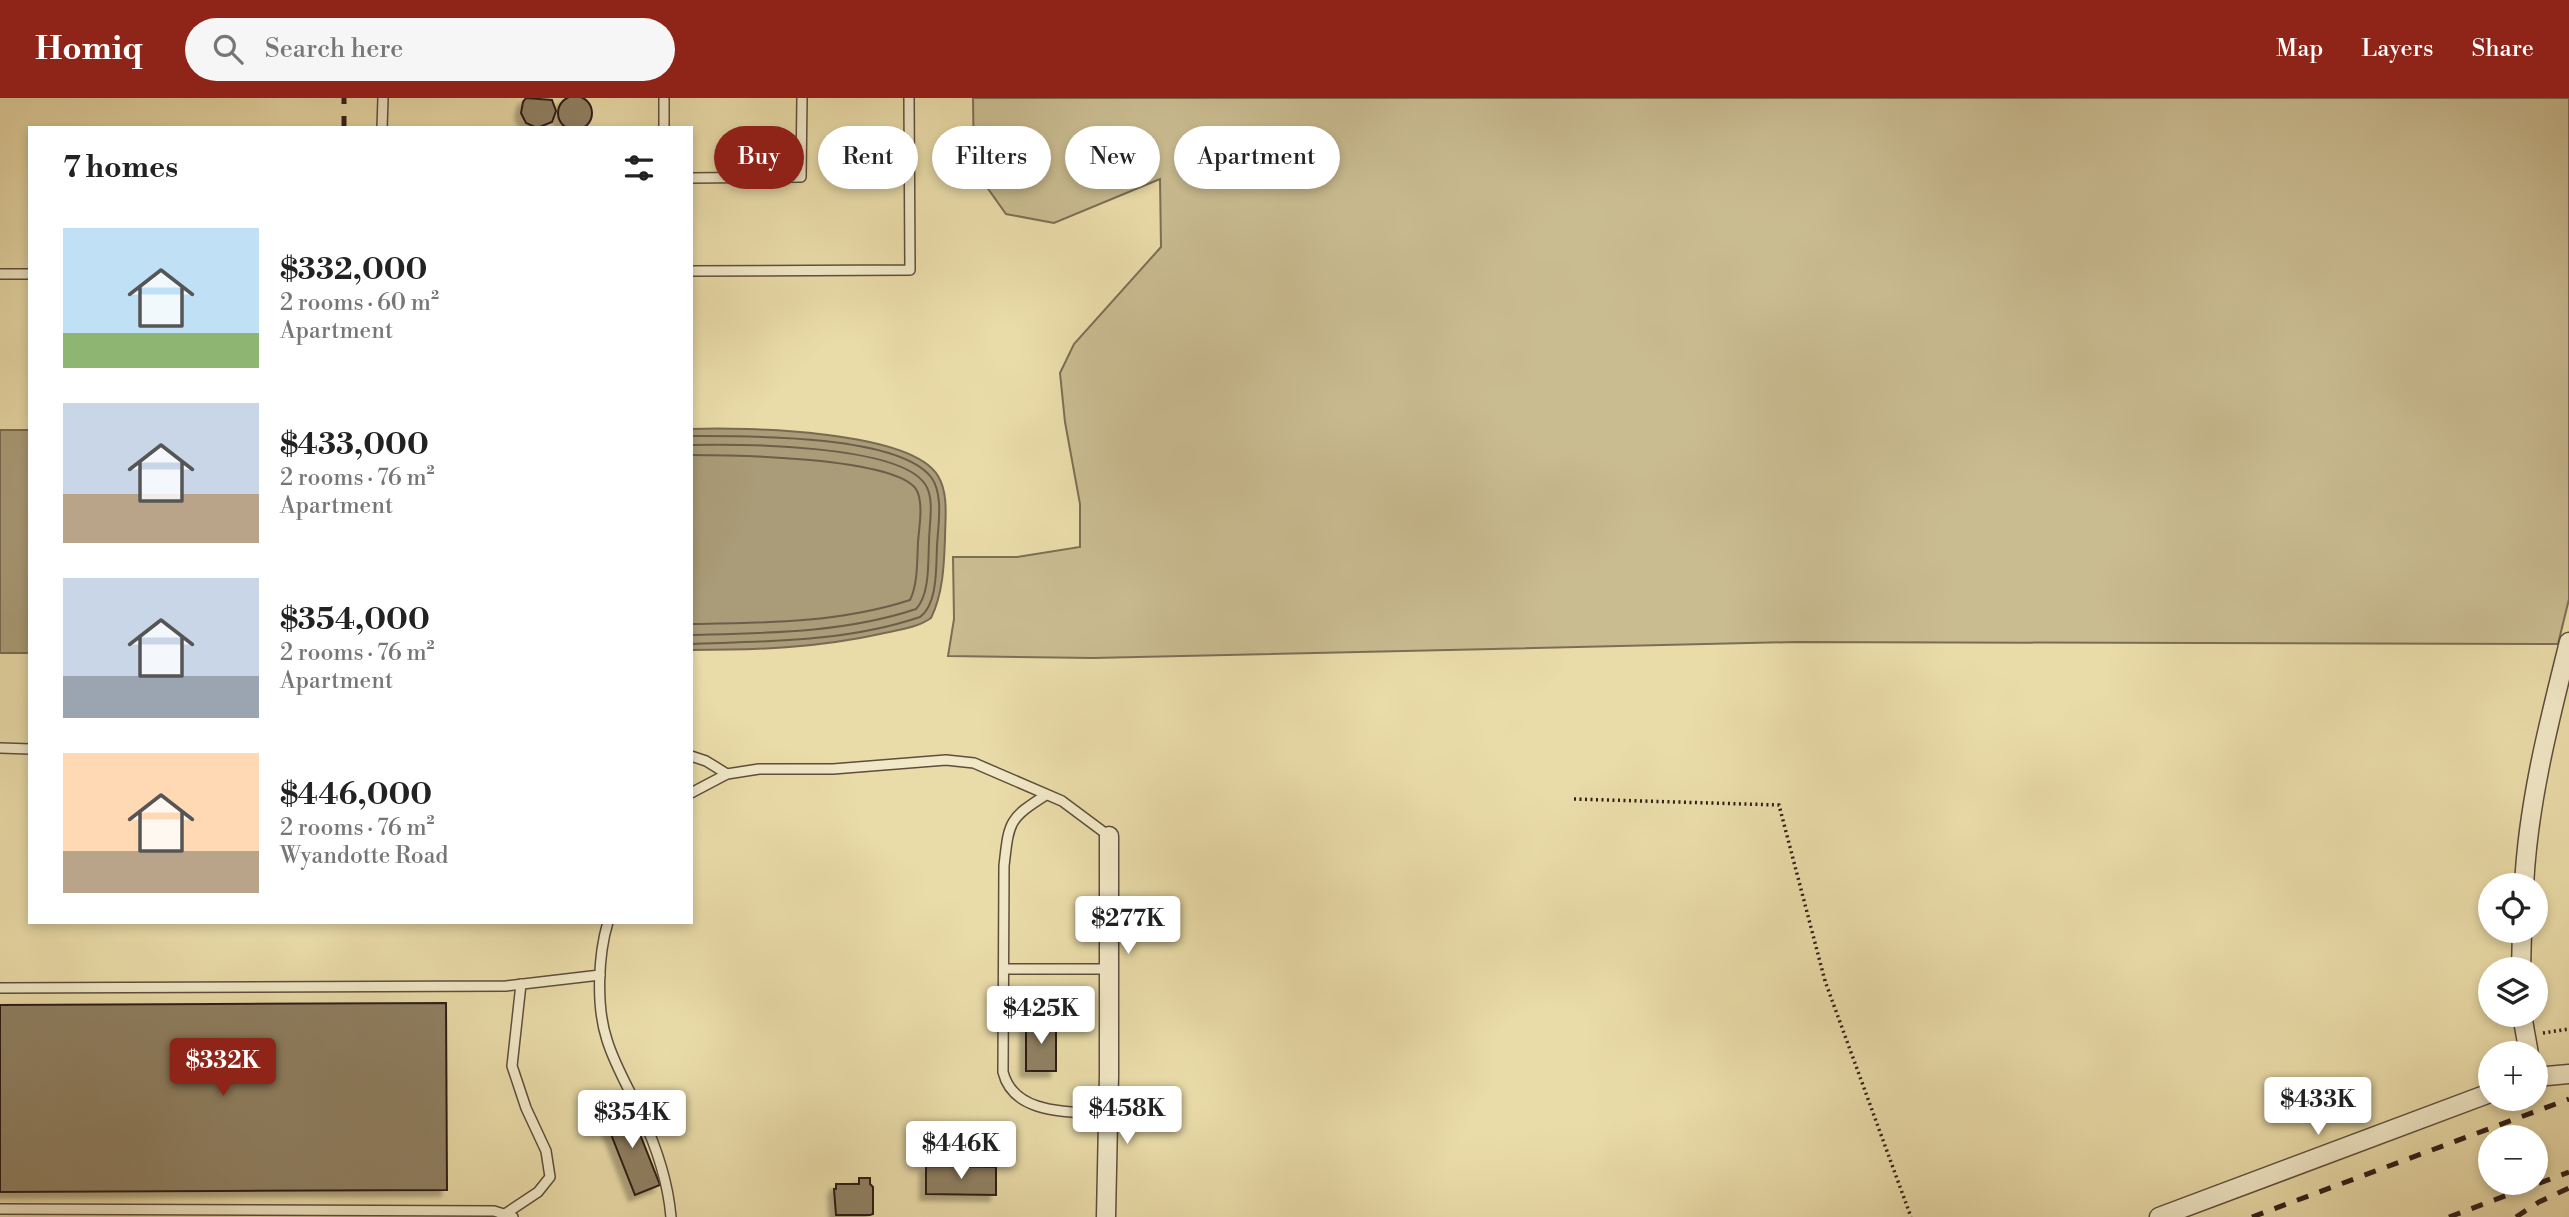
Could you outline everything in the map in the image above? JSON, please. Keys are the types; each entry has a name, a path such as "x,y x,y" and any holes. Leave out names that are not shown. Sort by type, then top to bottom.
{"street":[{"path":"2525,873 2541,755 2569,642"},
{"path":"1106,1217 1109,836"},
{"path":"2523,1027 2526,1041"},
{"path":"2548,1076 2569,1074"},
{"path":"2159,1217 2478,1097"}],"lane":[{"path":"382,126 383,98"},
{"path":"664,98 664,126"},
{"path":"693,178 801,177 802,98"},
{"path":"693,271 910,270 909,98"},
{"path":"0,274 28,274"},
{"path":"0,748 28,749"},
{"path":"693,758 706,761 727,774"},
{"path":"693,792 727,774 759,769 832,769 946,760 983,767 1062,801 1109,836"},
{"path":"1046,795 1020,811 1012,823 1007,840 1004,866 1003,1072 1006,1084 1014,1095 1027,1102 1049,1109 1108,1114"},
{"path":"607,924 603,938 600,975 601,1020 607,1041 642,1116 668,1186 671,1217"},
{"path":"1004,968 1109,969"},
{"path":"0,988 521,984 600,975"},
{"path":"0,1209 494,1211 509,1216 538,1192 550,1177 546,1151 512,1066 521,984"}],"path":[{"path":"1574,799 1779,805 1825,981 1910,1217"},
{"path":"2524,1035 2569,1029"}],"shaded area":[{"path":"973,98 2569,98 2569,599 2558,644 1795,642 1093,658 948,656 954,619 953,557 1017,557 1080,547 1080,504 1065,422 1060,373 1074,344 1161,247 1160,126 1065,126 1065,189 1136,189 1054,223 1006,214 988,189 1051,189 1051,126 973,126"}],"water":[{"path":"693,429 824,434 895,449 922,461 938,476 946,507 942,579 931,618 907,628 856,639 763,649 693,650"},
{"path":"0,430 28,430 28,653 0,653"}],"building":[{"path":"575,96 587,101 592,113 585,126 565,126 558,113 563,101"},
{"path":"526,98 552,100 556,111 552,122 542,126 526,123 521,113"},
{"path":"446,1003 447,1190 0,1192 0,1005"},
{"path":"1026,1022 1056,1022 1056,1071 1026,1071"},
{"path":"628,1104 660,1185 635,1195 603,1114"},
{"path":"969,1138 988,1138 988,1152 969,1152"},
{"path":"926,1166 996,1167 996,1195 926,1194"},
{"path":"859,1178 870,1178 873,1187 873,1214 836,1215 836,1184 859,1184"}],"railway":[{"path":"344,98 344,126"},
{"path":"2252,1217 2569,1099"},
{"path":"2449,1217 2569,1172"},
{"path":"2516,1217 2539,1202 2569,1188"}]}
